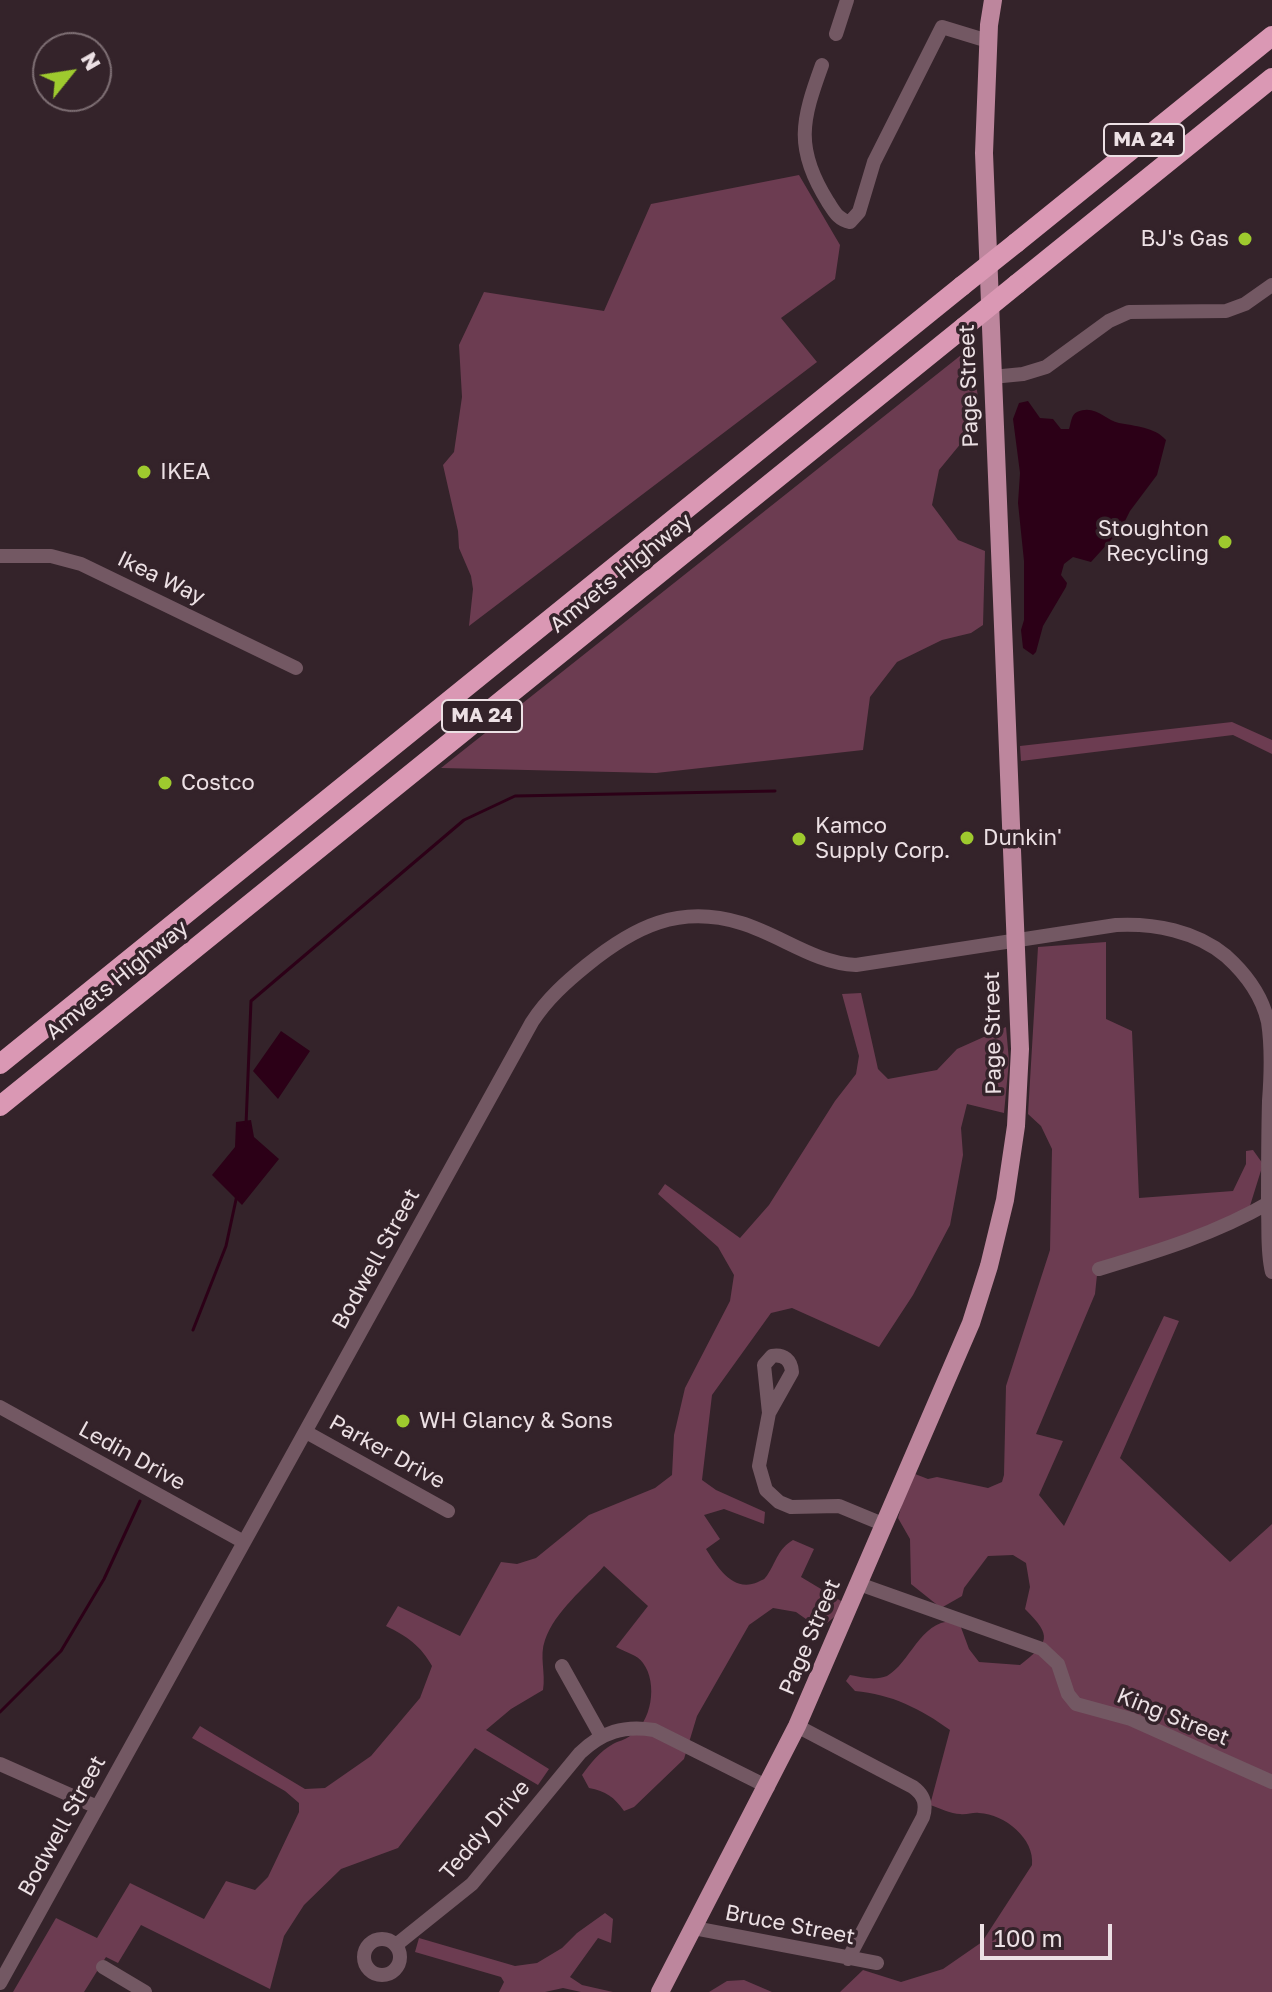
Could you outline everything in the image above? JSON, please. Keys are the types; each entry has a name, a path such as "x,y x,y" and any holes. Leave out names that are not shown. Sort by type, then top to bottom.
{"highway":[{"name":"Amvets Highway","path":"0,1064 1272,36"},
{"name":"Amvets Highway","path":"0,1106 1272,78"}],"main road":[{"name":"Page Street","path":"660,1992 797,1726 971,1323 1000,1222 1013,1149 1019,1087 1015,939 984,153 988,41 993,0"}],"street":[{"path":"836,34 847,0"},
{"path":"822,65 803,125 807,155 822,192 844,222 854,219 859,212 874,162 942,27 988,41"},
{"path":"992,377 1023,374 1046,367 1109,321 1129,312 1226,311 1245,304 1272,285"},
{"name":"Ikea Way","path":"0,556 51,556 81,564 296,668"},
{"name":"Bodwell Street","path":"0,1983 532,1022 557,990 615,943 652,924 700,916 741,923 825,960 846,964 872,965 1015,939 1116,925 1181,932 1213,947 1244,973 1259,996 1270,1038 1268,1247 1272,1272"},
{"path":"1099,1269 1195,1239 1270,1202"},
{"path":"769,1413 763,1369 772,1356 782,1356 792,1368 789,1381 776,1396 769,1413 759,1466 766,1490 779,1502 791,1507 842,1506 883,1528"},
{"path":"765,1382 774,1391 783,1388"},
{"name":"Ledin Drive","path":"0,1407 244,1542"},
{"name":"Parker Drive","path":"306,1432 448,1511"},
{"name":"King Street","path":"859,1584 1042,1649 1058,1664 1068,1694 1076,1704 1131,1719 1272,1782"},
{"path":"562,1666 601,1736 625,1728 654,1730 768,1787"},
{"path":"797,1726 913,1787 925,1804 923,1817 848,1959"},
{"name":"Teddy Drive","path":"396,1945 472,1884 580,1753 601,1736"},
{"path":"0,1764 97,1807"},
{"name":"Bruce Street","path":"694,1928 877,1963"},
{"path":"103,1967 145,1992"}],"shaded area":[{"path":"799,175 840,245 835,279 781,318 817,362 469,626 473,589 471,576 459,548 443,465 454,452 462,397 459,345 484,292 604,311 651,204"},
{"path":"970,348 979,403 976,425 939,470 932,505 958,540 985,551 983,625 971,633 942,640 897,662 870,697 863,750 656,773 441,768"},
{"path":"1028,401 1040,418 1053,419 1061,429 1069,429 1077,412 1089,410 1119,423 1150,430 1166,440 1157,475 1130,511 1121,529 1091,562 1073,557 1064,564 1061,575 1067,583 1066,587 1043,626 1033,655 1023,648 1021,630 1024,620 1024,561 1018,503 1020,473 1013,419 1019,403"},
{"path":"1232,722 1272,740 1272,754 1233,735 1021,761 1020,746"},
{"path":"1106,942 1106,1019 1132,1031 1139,1198 1233,1191 1246,1164 1246,1151 1253,1150 1263,1164 1249,1209 1097,1275 1095,1294 1036,1434 1063,1441 1039,1495 1064,1526 1164,1316 1179,1321 1120,1458 1230,1562 1272,1524 1272,1992 840,1992 863,1970 901,1982 943,1969 982,1942 1032,1865 1029,1846 1008,1823 989,1814 957,1814 930,1805 950,1730 905,1704 881,1695 855,1691 846,1681 850,1675 887,1676 926,1633 946,1622 959,1622 969,1649 979,1662 1020,1665 1042,1645 1044,1639 1040,1626 1025,1609 1030,1587 1026,1563 1013,1555 988,1556 964,1588 962,1596 941,1608 911,1584 910,1539 898,1518 915,1474 928,1479 937,1477 988,1488 1002,1482 1006,1386 1050,1250 1052,1149 1041,1126 1028,1114 1038,947"},
{"path":"861,993 878,1069 888,1079 937,1070 957,1049 1006,1027 1009,1061 1004,1113 967,1104 961,1128 963,1155 950,1225 913,1295 879,1347 792,1308 771,1313 712,1395 702,1480 716,1490 765,1512 764,1524 724,1509 704,1515 720,1539 706,1549 727,1577 749,1585 765,1578 781,1551 793,1540 814,1549 801,1577 841,1601 839,1613 820,1629 796,1612 773,1608 749,1625 697,1716 684,1759 634,1807 624,1811 609,1795 589,1788 582,1775 604,1750 637,1730 648,1712 651,1691 648,1671 638,1658 616,1647 648,1606 604,1566 563,1610 550,1629 543,1652 543,1690 511,1709 486,1730 549,1769 538,1785 475,1748 398,1848 341,1869 304,1905 284,1936 270,1989 141,1925 118,1963 106,1957 84,1992 13,1992 56,1918 97,1938 130,1883 204,1919 226,1881 255,1890 268,1877 299,1812 299,1803 285,1791 192,1738 200,1726 305,1789 325,1788 371,1756 420,1698 432,1666 413,1642 386,1626 398,1606 460,1636 501,1562 517,1564 536,1558 589,1515 655,1488 672,1475 674,1435 685,1388 730,1301 734,1275 718,1247 658,1194 665,1184 740,1238 769,1205 835,1101 856,1074 859,1056 842,994"},
{"path":"281,1031 310,1051 278,1099 253,1071"},
{"path":"251,1120 254,1137 279,1159 242,1205 212,1175 235,1147 236,1122"},
{"path":"605,1913 613,1919 611,1943 598,1938 570,1977 582,1985 613,1992 581,1992 563,1988 545,1992 499,1992 504,1982 501,1977 415,1952 419,1938 515,1966 537,1963 562,1948"},
{"path":"744,1980 772,1992 709,1992 727,1981"}],"waterway":[{"path":"246,1125 251,1001 464,820 515,796 775,791"},
{"path":"193,1330 226,1246 237,1195"},
{"path":"0,1712 61,1651 104,1579 140,1501"}],"place":[{"name":"BJ's Gas","path":"1245,239"},
{"name":"IKEA","path":"144,472"},
{"name":"Stoughton Recycling","path":"1225,542"},
{"name":"Costco","path":"165,783"},
{"name":"Dunkin'","path":"967,838"},
{"name":"Kamco Supply Corp.","path":"799,839"},
{"name":"WH Glancy & Sons","path":"403,1421"}]}
